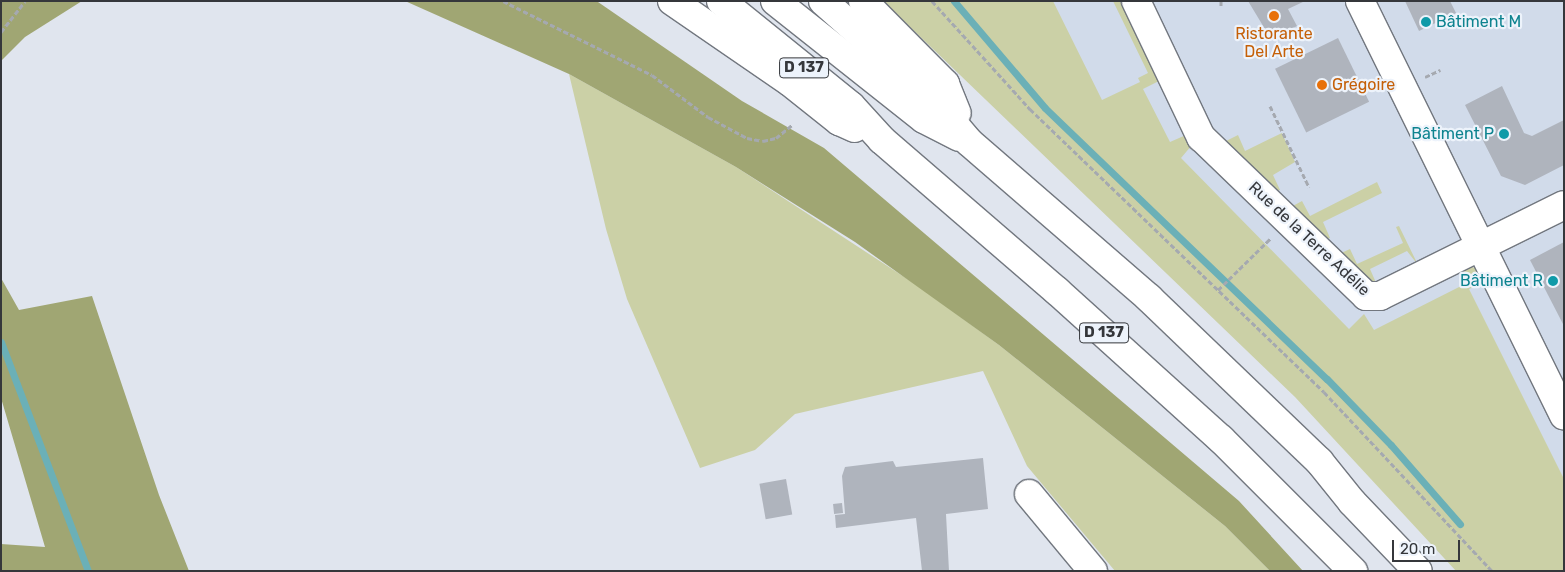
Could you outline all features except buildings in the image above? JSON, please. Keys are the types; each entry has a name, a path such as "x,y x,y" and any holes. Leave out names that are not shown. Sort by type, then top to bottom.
{"main road":[{"path":"672,1 790,82 839,121 882,140"},
{"name":"D 137","path":"721,1 851,106 882,140 1128,355 1220,439 1353,571"},
{"name":"D 137","path":"775,1 924,119 969,142 1141,292 1319,461 1352,502 1418,571"},
{"path":"823,1 931,97 969,142"},
{"path":"863,1 946,84 969,142"},
{"name":"Rue de la Terre Adélie","path":"1136,1 1200,137 1372,298 1479,248 1564,205"},
{"path":"1360,1 1479,248 1564,415"},
{"path":"1029,494 1093,571"}],"path":[{"path":"1,32 25,1"},
{"path":"503,1 652,75 708,116 747,138 763,141 776,138 792,125"},
{"path":"932,1 1030,109 1324,392 1492,571"},
{"path":"1270,106 1309,187"},
{"path":"1218,290 1288,221"}],"shaded area":[{"path":"954,1 1564,1 1564,571"}],"green space":[{"path":"1,1 82,1 25,37 1,61"},
{"path":"405,1 598,2 742,101 824,148 1239,501 1303,571 1270,571 1225,526 999,345 855,242 736,167 569,74"},
{"path":"883,1 1053,1 1102,100 1140,82 1138,78 1148,73 1113,1 1120,1 1159,81 1143,89 1170,142 1186,135 1192,145 1181,158 1349,329 1364,314 1374,330 1467,283 1461,268 1467,265 1480,270 1485,282 1469,289 1564,479 1564,571 1456,571 1295,397"},
{"path":"569,74 736,167 918,286 999,345 1225,526 1270,571 1115,571 1027,466 983,371 795,414 755,450 700,468 627,299 606,229"},
{"path":"1282,133 1295,162 1273,175 1280,190 1277,191 1226,141 1238,135 1245,151"},
{"path":"1377,182 1382,193 1323,222 1330,238 1325,240 1291,207 1302,201 1310,216"},
{"path":"1399,226 1418,265 1407,251 1370,269 1377,285 1372,287 1339,254 1350,249 1357,264 1403,243 1396,227"},
{"path":"1,278 19,310 92,296 159,495 189,571 1,571 1,544 45,547 1,398"}],"waterway":[{"path":"954,1 1045,108 1327,379 1391,445 1460,524"},
{"path":"1,342 88,571"}],"place":[{"name":"Ristorante Del Arte","path":"1274,16"},
{"name":"Bâtiment M","path":"1426,22"},
{"name":"Grégoire","path":"1322,85"},
{"name":"Bâtiment P","path":"1504,134"},
{"name":"Bâtiment R","path":"1553,281"}]}
